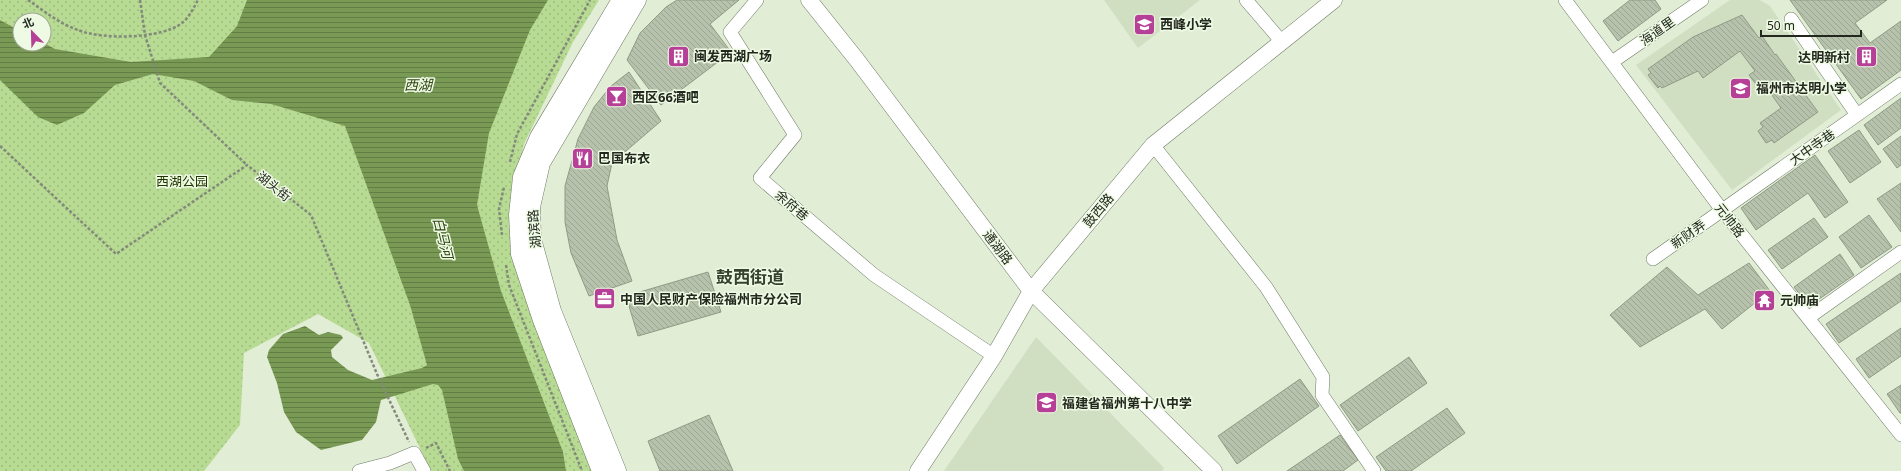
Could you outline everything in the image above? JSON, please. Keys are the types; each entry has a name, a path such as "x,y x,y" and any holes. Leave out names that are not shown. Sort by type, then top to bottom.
{"main road":[{"name":"湖滨路","path":"601,471 542,320 520,254 518,215 522,177 539,137 621,0"},
{"name":"湖滨路","path":"617,471 552,311 532,239 531,207 541,163 637,0"}],"street":[{"name":"通湖路","path":"809,0 857,60 1031,291 1214,471"},
{"path":"1246,0 1282,42"},
{"name":"鼓西路","path":"918,471 994,356 1031,291 1153,145 1334,0"},
{"name":"元帅路","path":"1565,0 1722,210 1808,318 1899,428"},
{"name":"海道里","path":"1612,62 1702,0"},
{"name":"余府巷","path":"755,3 730,32 795,135 760,178 874,275 994,356"},
{"path":"1791,19 1857,115"},
{"name":"大中寺巷","path":"1722,210 1901,84"},
{"path":"1153,145 1266,287 1322,377 1322,396 1374,471"},
{"name":"新财弄","path":"1653,259 1722,210"},
{"path":"1808,318 1901,252"},
{"path":"359,471 390,464 414,453 424,471"}],"path":[{"path":"28,0 58,20 79,31 101,36 145,35 165,31 183,23 198,0"},
{"path":"140,0 145,35 158,79 247,166"},
{"name":"湖头街","path":"0,146 116,254 247,166 311,215 377,374 414,453"},
{"path":"414,453 436,443 450,471"}],"shaded area":[{"name":"西峰小学","path":"1104,0 1200,0 1138,48"},
{"name":"福州市达明小学","path":"1730,0 1760,0 1770,6 1841,110 1732,190 1636,65"},
{"name":"福建省福州第十八中学","path":"1036,337 1164,468 1162,471 944,471"}],"green space":[{"name":"西湖公园","path":"0,0 599,0 573,42 524,144 510,207 592,471 431,471 369,343 318,314 244,353 240,425 204,471 0,471"}],"water":[{"name":"西湖","path":"247,0 548,0 530,30 489,133 477,205 501,291 563,452 566,471 464,471 458,459 442,390 438,385 433,384 381,400 376,422 362,440 321,450 296,432 284,412 277,383 267,357 269,350 283,334 305,326 319,335 328,332 341,335 343,338 331,350 332,357 348,370 372,380 422,368 427,365 410,305 345,126 271,104 232,100 194,81 153,74 115,85 84,113 57,125 38,117 0,80 0,20 12,27 12,52 52,52 52,47 131,62 209,57 237,26"}],"building":[{"name":"闽发西湖广场","path":"677,0 739,0 710,24 731,52 661,105 627,60 640,33 666,7"},
{"path":"1630,0 1655,0 1661,9 1618,41 1603,21"},
{"name":"达明新村","path":"1790,0 1887,0 1855,23 1870,43 1901,21 1901,70 1861,99"},
{"path":"1742,15 1759,38 1762,36 1818,112 1774,143 1772,140 1766,143 1758,131 1763,127 1760,123 1781,108 1769,91 1764,95 1749,75 1755,71 1740,51 1703,78 1698,71 1662,88 1660,86 1658,88 1648,75 1651,73 1648,69 1693,37"},
{"path":"629,72 661,121 612,163 607,186 617,240 632,281 589,296 571,253 565,222 565,186 578,139 594,107 611,86"},
{"path":"1901,98 1901,128 1878,145 1864,125"},
{"path":"1859,130 1881,162 1850,183 1828,151"},
{"path":"1901,136 1901,165 1897,168 1883,149"},
{"path":"1815,155 1848,202 1825,218 1808,193 1756,230 1741,208"},
{"path":"1901,183 1901,232 1877,199"},
{"path":"1869,215 1892,247 1861,268 1839,237"},
{"path":"1814,218 1828,237 1782,269 1768,250"},
{"path":"1840,254 1854,275 1809,306 1794,287"},
{"path":"1749,263 1770,291 1722,329 1705,309 1640,347 1610,315 1667,267 1698,295"},
{"path":"708,272 721,312 638,336 626,296"},
{"path":"1901,273 1901,301 1839,343 1826,324"},
{"path":"1901,328 1901,356 1869,378 1856,359"},
{"path":"1409,357 1427,383 1358,431 1340,405"},
{"path":"1300,379 1319,406 1237,464 1218,436"},
{"path":"1901,385 1901,413 1900,413 1887,394"},
{"path":"1447,408 1465,433 1411,471 1386,471 1376,457"},
{"path":"709,415 733,471 660,471 648,441"},
{"path":"1340,435 1358,460 1343,471 1287,471"}],"place":[{"name":"西峰小学","path":"1145,24"},
{"name":"闽发西湖广场","path":"678,56"},
{"name":"达明新村","path":"1866,57"},
{"name":"福州市达明小学","path":"1740,88"},
{"name":"西区66酒吧","path":"617,97"},
{"name":"巴国布衣","path":"583,158"},
{"name":"中国人民财产保险福州市分公司","path":"604,299"},
{"name":"元帅庙","path":"1764,300"},
{"name":"福建省福州第十八中学","path":"1046,403"}],"district":[{"name":"鼓西街道","path":"750,277"}],"water label":[{"name":"白马河","path":"443,238"}]}
